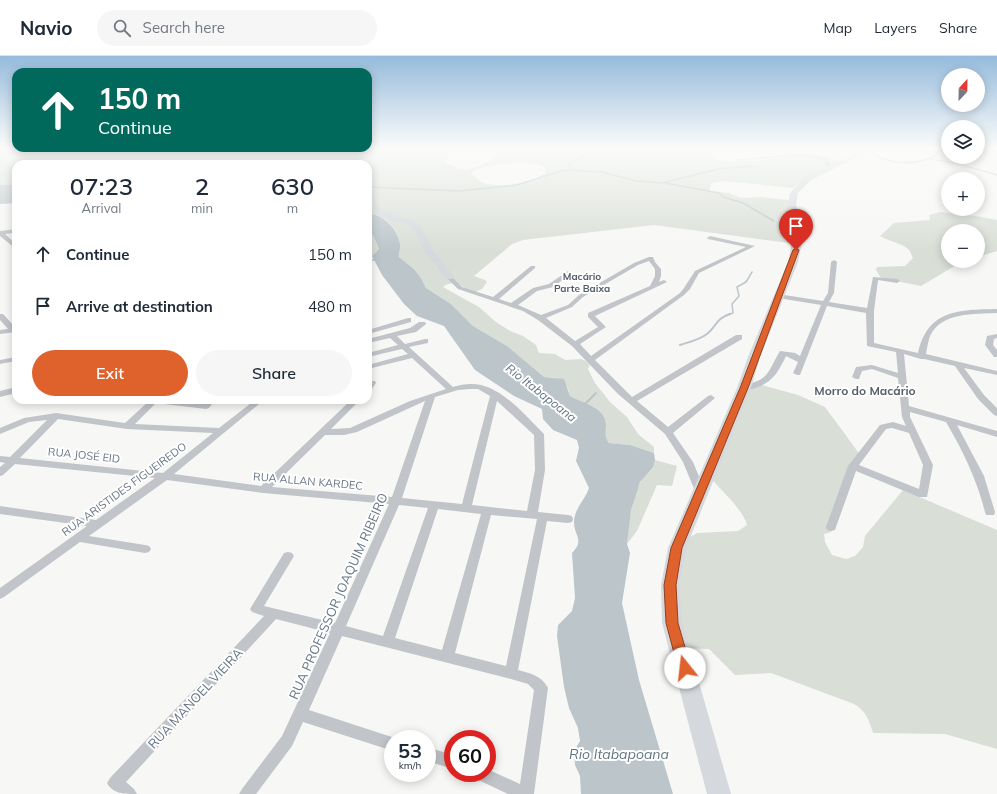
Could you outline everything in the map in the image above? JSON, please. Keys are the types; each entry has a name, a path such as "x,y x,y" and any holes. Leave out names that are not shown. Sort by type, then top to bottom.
{"main road":[{"path":"718,794 672,623 670,585 677,548 744,388 778,296 793,262 797,242 792,205 794,192 804,182"}],"street":[{"path":"372,206 381,214 416,226 422,233 426,248 447,271 449,277 460,288 541,318 575,344 631,401 668,432 688,462 700,490"},
{"path":"0,233 12,232"},
{"path":"0,233 12,244"},
{"path":"590,360 682,294 688,289 698,272 752,246 710,238"},
{"path":"541,318 570,306 582,296 628,268 651,258 652,263 658,269 658,276 653,287"},
{"path":"797,373 824,305 831,293 834,262"},
{"path":"493,300 533,267"},
{"path":"512,306 535,290 551,286 570,272"},
{"path":"897,281 875,278 870,311 870,344 958,366 997,373"},
{"path":"575,344 602,327 590,315 664,282"},
{"path":"778,296 824,305 870,311"},
{"path":"921,356 926,336 933,325 951,315 964,312 997,311"},
{"path":"0,316 12,327"},
{"path":"372,331 408,320"},
{"path":"372,340 413,330 422,324"},
{"path":"0,332 12,330"},
{"path":"391,335 452,390"},
{"path":"997,336 990,338 989,345 997,355"},
{"path":"631,401 739,337"},
{"path":"372,354 425,341"},
{"path":"853,466 923,495 928,465 911,431 906,417 900,351"},
{"path":"744,388 761,385 774,374 783,353 792,355 802,361"},
{"path":"372,366 413,356"},
{"path":"0,362 12,360"},
{"path":"958,366 981,397 997,413"},
{"path":"856,377 859,369 872,367 903,377"},
{"path":"325,432 350,431 396,410 431,397 452,390 472,386 481,388 512,408 539,434 540,470 537,516 511,673"},
{"path":"0,394 12,391"},
{"path":"466,508 494,396"},
{"name":"RUA PROFESSOR JOAQUIM RIBEIRO","path":"247,794 287,741 300,714 396,501 431,397"},
{"path":"668,432 711,398"},
{"path":"127,426 149,404"},
{"path":"188,404 206,406 208,404"},
{"name":"RUA ARISTIDES FIGUEIREDO","path":"2,591 165,476 255,404"},
{"path":"263,490 325,432 352,404"},
{"path":"906,408 997,434"},
{"path":"0,431 27,420 56,416 127,426 222,431"},
{"path":"0,473 56,416"},
{"path":"950,421 964,444 984,486 990,512"},
{"path":"831,527 853,466 883,427 893,425 911,431"},
{"name":"RUA JOSÉ EID","path":"0,459 165,476"},
{"name":"RUA ALLAN KARDEC","path":"165,476 263,490 396,501 568,519"},
{"path":"387,643 434,505"},
{"path":"0,510 99,524"},
{"path":"447,657 487,510"},
{"path":"79,538 145,549"},
{"path":"288,556 256,609 511,673 532,680 541,688 525,794 496,781"},
{"name":"RUA MANOEL VIEIRA","path":"129,794 115,783 274,613"},
{"path":"300,714 384,741"}],"shaded area":[{"path":"0,182 12,182 12,185 0,185"},
{"path":"372,182 483,182 505,185 524,182 715,182 711,183 710,191 729,193 741,198 759,197 789,200 789,243 654,225 523,240 512,244 474,276 487,282 482,289 473,293 454,283 447,284 443,287 479,307 496,322 510,331 523,336 536,345 539,353 555,354 565,360 581,359 586,361 590,365 588,369 595,383 610,402 627,417 638,434 654,447 654,453 630,445 609,443 606,436 605,419 598,410 570,396 568,388 558,378 544,377 507,346 473,326 451,304 426,288 414,269 399,257 399,238 390,223 372,214"},
{"path":"740,182 799,182 793,188"},
{"path":"940,212 941,216 976,216 997,220 997,251 985,255 985,224 941,224 941,268 951,268 921,286 881,278 876,270 877,267 905,266 913,258 910,251 906,247 880,236 894,223 930,220 929,215"},
{"path":"372,235 373,235 379,249 372,256"},
{"path":"755,383 798,395 825,407 861,456 837,523 831,532 824,534 825,542 832,555 846,559 855,556 863,547 865,536 903,490 997,530 997,749 945,734 873,733 866,716 854,704 771,673 735,675 709,649 678,648 679,543 697,533 738,531 747,525 745,519 736,506 710,477 735,411"},
{"path":"655,460 677,466 672,486 657,485 637,531 627,544 630,513 634,498 642,480 652,467"}],"water":[{"path":"0,185 12,185 12,203 0,204"},
{"name":"Rio Itabapoana","path":"372,214 385,220 393,228 400,244 399,257 414,269 426,288 451,304 473,326 507,346 544,377 564,379 570,396 598,410 605,419 606,436 609,443 630,445 654,453 655,460 653,467 640,482 631,510 627,544 630,553 622,603 639,680 673,794 581,794 580,776 575,765 574,751 580,741 578,728 569,708 564,687 557,636 558,625 572,611 575,598 572,553 578,545 578,538 574,527 574,517 589,488 576,461 579,448 577,440 553,430 543,419 542,409 514,396 475,370 444,326 417,316 404,304 382,275 372,256 379,249 373,235"}],"waterway":[{"path":"372,187 459,191 517,185 525,182"},
{"path":"655,182 664,182"},
{"path":"665,183 719,193 723,197 743,203 774,221"},
{"path":"730,314 733,313 732,304 739,296 737,287 746,282 752,272"},
{"path":"680,345 704,336 711,331 719,320 730,314"},
{"path":"585,404 596,393"}],"district":[{"name":"Macário Parte Baixa","path":"582,282"},
{"name":"Morro do Macário","path":"865,391"}],"route":[{"path":"685,668 672,623 670,585 677,548 697,497 744,388 754,357 793,262 796,250"}]}
